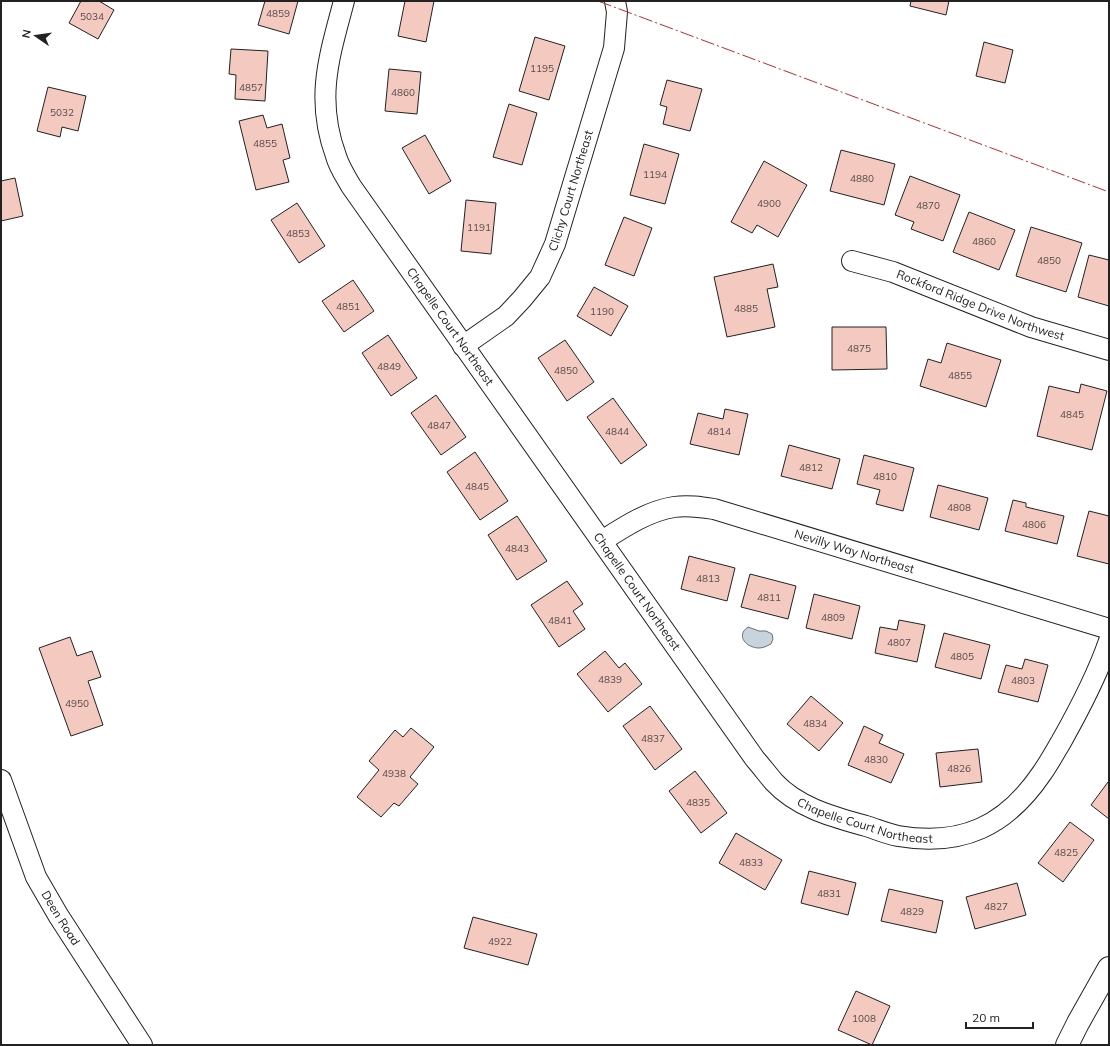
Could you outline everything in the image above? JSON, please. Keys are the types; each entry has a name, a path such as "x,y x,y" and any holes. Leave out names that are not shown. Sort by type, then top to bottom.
{"street":[{"name":"Chapelle Court Northeast","path":"344,1 329,58 325,94 328,128 336,158 351,186 755,759 775,783 797,800 825,814 897,836 926,839 953,838 978,830 999,819 1020,800 1042,773 1074,720 1104,657 1109,641"},
{"name":"Clichy Court Northeast","path":"463,346 506,316 522,299 540,277 555,244 614,48 617,12 615,1"},
{"name":"Rockford Ridge Drive Northwest","path":"852,261 893,272 1031,327 1109,350"},
{"name":"Nevilly Way Northeast","path":"602,541 651,513 674,507 692,506 714,509 1109,629"},
{"name":"Deen Road","path":"1,780 36,877 58,915 142,1045"},
{"path":"1067,1045 1109,968"}],"shaded area":[{"path":"748,627 772,634 773,639 771,644 759,648 747,644 744,641 743,634 744,630"}],"building":[{"path":"81,1 99,1 114,10 98,39 69,23"},
{"path":"265,1 298,1 289,34 258,25"},
{"path":"405,1 434,1 426,42 398,36"},
{"path":"911,1 949,1 946,15 910,6"},
{"path":"535,37 565,46 549,100 519,91"},
{"path":"984,42 1013,50 1005,83 976,76"},
{"path":"231,49 268,51 265,101 235,99 236,75 229,74"},
{"path":"389,69 421,72 417,114 385,111"},
{"path":"667,80 702,89 690,131 663,124 667,107 660,105"},
{"path":"48,87 86,96 78,131 62,127 60,137 37,131"},
{"path":"509,104 537,113 522,165 493,157"},
{"path":"263,115 267,128 282,124 290,158 283,160 289,182 256,190 239,121"},
{"path":"425,135 451,181 429,194 402,148"},
{"path":"644,144 679,154 665,204 630,195"},
{"path":"841,150 895,164 884,205 830,191"},
{"path":"764,161 807,185 778,237 757,225 752,233 731,222"},
{"path":"910,176 960,195 943,241 911,229 914,222 895,215"},
{"path":"15,178 23,216 1,221 1,181"},
{"path":"466,200 496,203 491,254 461,251"},
{"path":"297,203 325,246 299,263 271,220"},
{"path":"969,212 1015,230 999,270 953,252"},
{"path":"624,217 652,228 634,276 605,265"},
{"path":"1031,227 1082,243 1066,292 1016,276"},
{"path":"1089,255 1109,260 1109,306 1078,297"},
{"path":"773,264 778,287 767,289 775,327 727,337 714,277"},
{"path":"353,280 374,311 344,332 322,301"},
{"path":"594,287 628,306 611,336 577,316"},
{"path":"832,327 886,327 887,369 832,370"},
{"path":"388,335 417,378 391,396 362,353"},
{"path":"565,340 594,382 567,401 538,358"},
{"path":"947,343 1001,360 986,407 920,386 928,359 941,363"},
{"path":"1081,384 1107,391 1092,450 1037,436 1049,386 1079,393"},
{"path":"436,395 466,437 441,455 411,413"},
{"path":"613,398 647,445 621,464 587,417"},
{"path":"725,409 748,414 739,455 690,444 698,413 723,419"},
{"path":"789,445 840,459 832,489 781,476"},
{"path":"475,452 508,501 480,520 447,472"},
{"path":"864,455 914,468 903,511 876,504 880,490 857,484"},
{"path":"938,485 988,498 979,530 930,517"},
{"path":"1013,500 1026,503 1026,507 1064,516 1057,544 1005,531"},
{"path":"1089,511 1109,516 1109,564 1077,556"},
{"path":"517,516 547,561 517,580 488,535"},
{"path":"689,556 735,568 727,601 681,589"},
{"path":"750,574 796,586 788,619 741,607"},
{"path":"567,581 583,604 573,611 585,629 559,647 531,605"},
{"path":"814,594 860,606 852,639 806,628"},
{"path":"899,620 925,625 917,662 875,653 880,627 897,630"},
{"path":"944,633 990,645 981,679 935,667"},
{"path":"70,637 77,656 92,651 101,677 88,681 103,725 71,736 39,648"},
{"path":"605,651 619,668 625,663 642,684 608,712 577,674"},
{"path":"1025,659 1048,665 1038,702 998,692 1006,665 1022,669"},
{"path":"811,696 843,723 819,751 787,724"},
{"path":"650,706 682,749 655,770 623,726"},
{"path":"864,726 883,735 879,743 904,754 891,783 848,765"},
{"path":"411,728 434,747 410,777 418,784 399,806 394,803 381,817 357,797 379,770 369,761 395,730 403,737"},
{"path":"978,749 982,782 940,787 936,753"},
{"path":"695,771 727,813 701,833 669,791"},
{"path":"1108,782 1109,783 1109,819 1091,805"},
{"path":"1070,822 1094,840 1063,882 1038,863"},
{"path":"736,833 782,860 765,890 719,863"},
{"path":"809,871 856,883 848,915 801,903"},
{"path":"1017,883 1026,915 975,929 966,897"},
{"path":"889,889 943,901 936,933 881,921"},
{"path":"473,917 537,934 528,965 464,948"},
{"path":"856,991 890,1006 872,1045 838,1030"}],"power":[{"path":"598,1 1109,192"}]}
